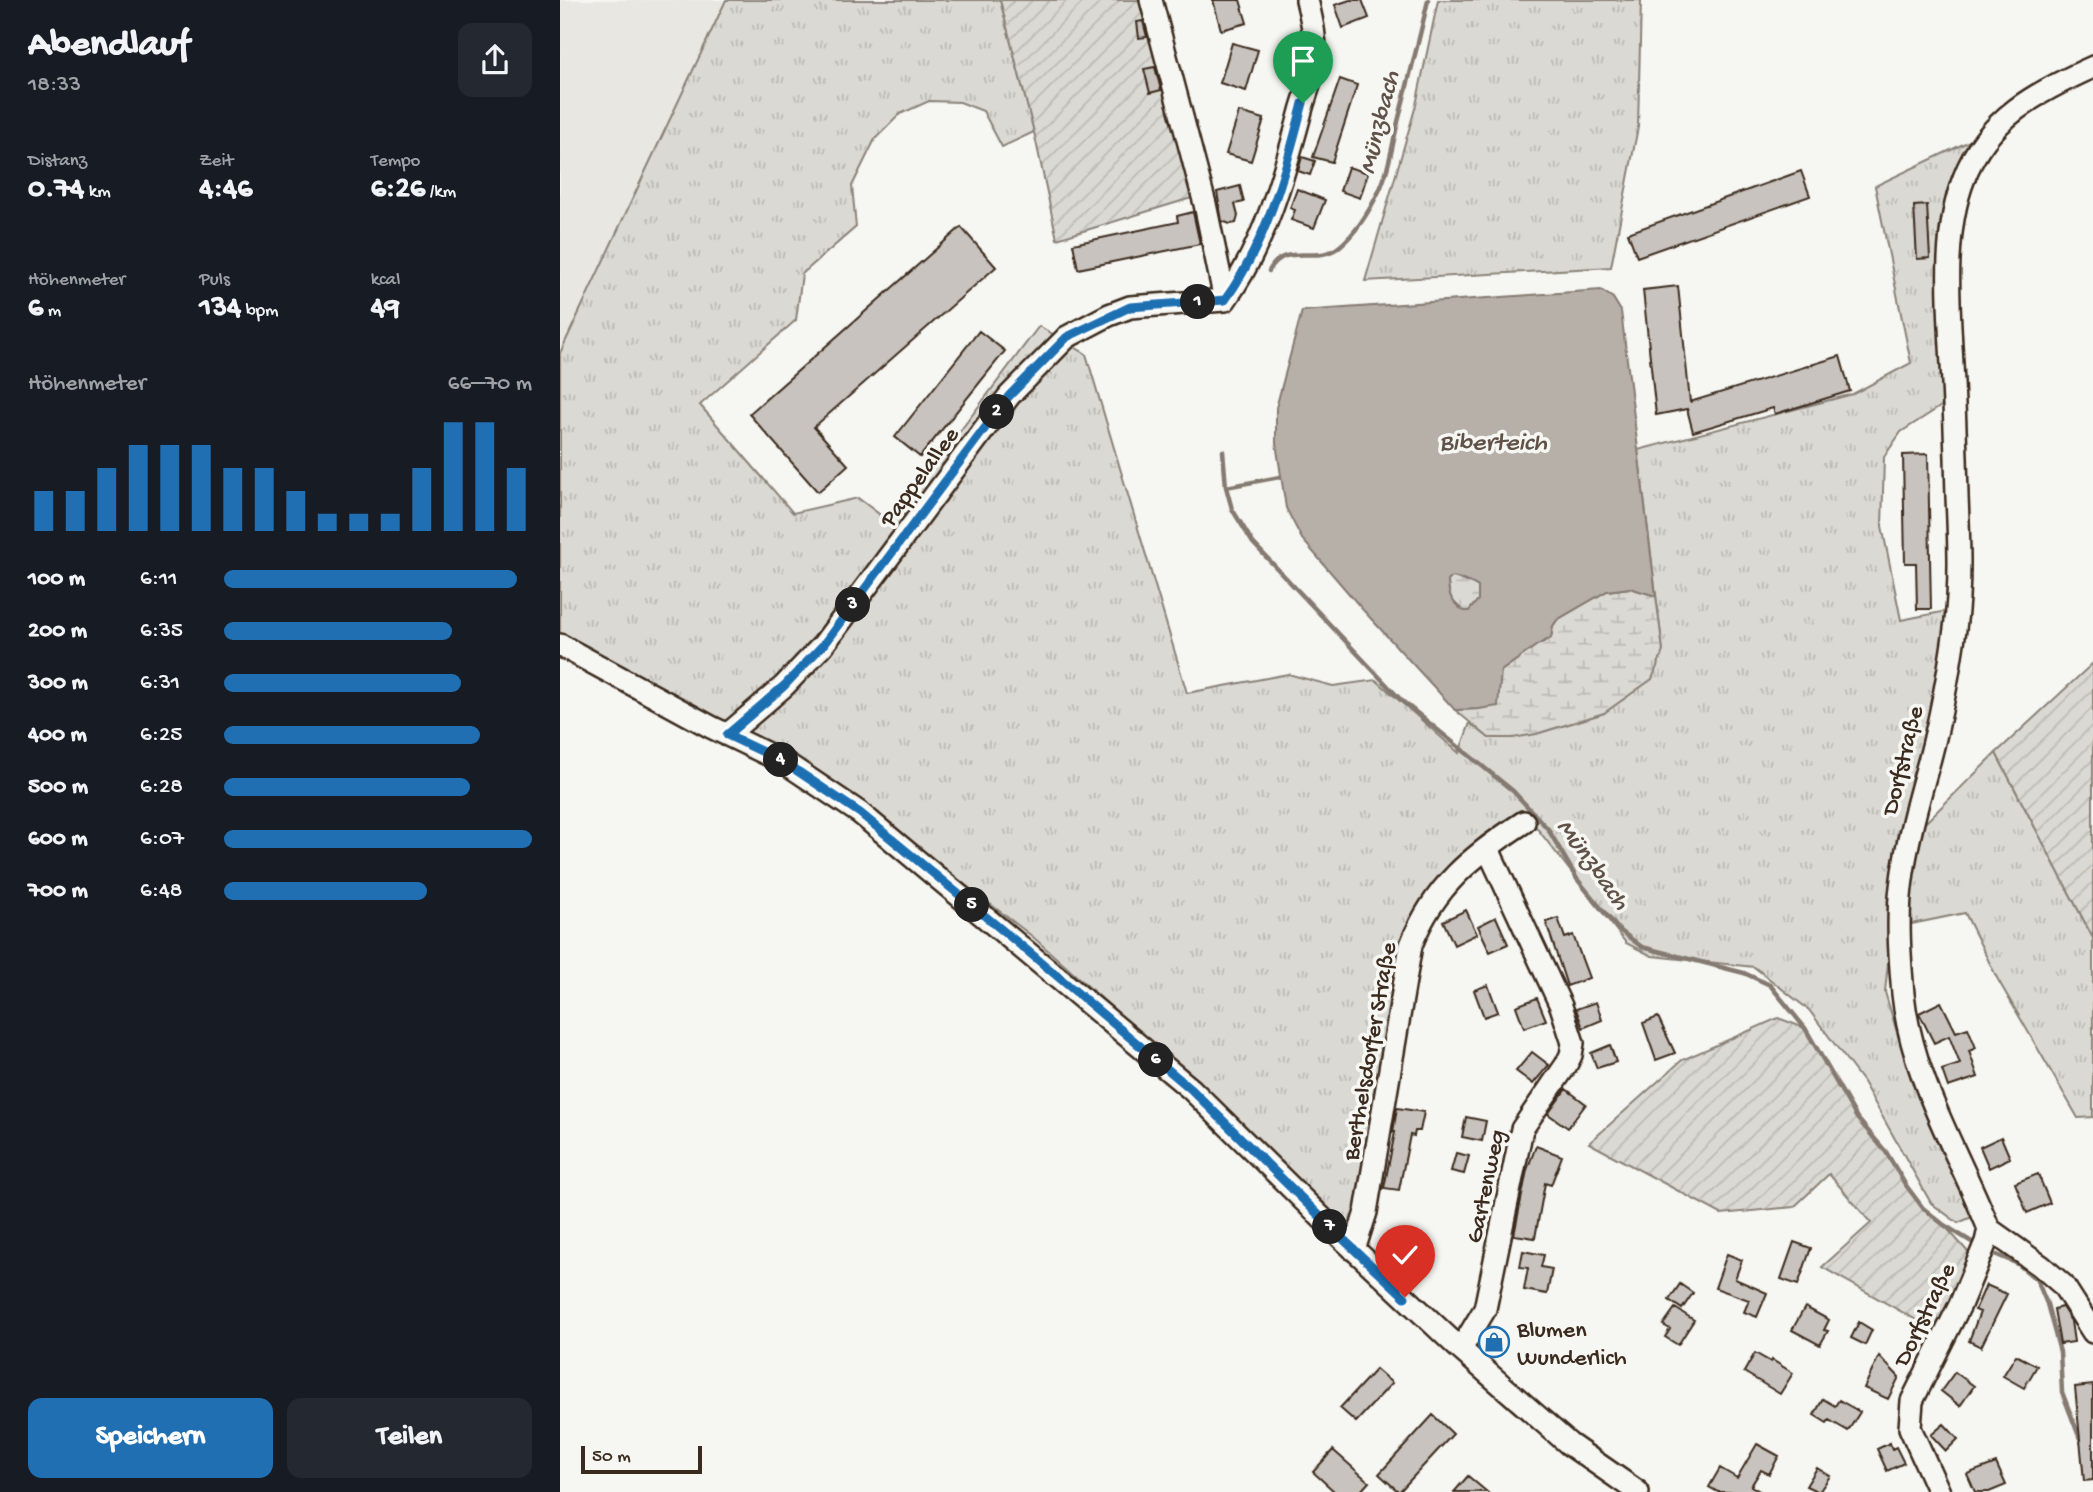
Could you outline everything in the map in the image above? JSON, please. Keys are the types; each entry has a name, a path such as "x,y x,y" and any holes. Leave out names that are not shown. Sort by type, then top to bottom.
{"street":[{"path":"1151,0 1205,204 1225,300"},
{"path":"1225,300 1240,280 1289,158 1314,65 1314,33 1307,0"},
{"name":"Dorfstraße","path":"1939,1492 1910,1428 1912,1401 1960,1305 1984,1244 1923,1080 1910,1035 1900,938 1900,890 1905,858 1942,704 1958,605 1959,557 1949,314 1954,215 1963,180 1976,150 2003,118 2028,100 2093,67"},
{"name":"Pappelallee","path":"727,735 784,686 823,645 1009,396 1067,337 1130,307 1225,300"},
{"path":"560,645 727,735 784,762 860,813 1191,1089 1354,1250 1461,1349 1569,1444 1638,1492"},
{"name":"Berthelsdorfer Straße","path":"1354,1250 1366,1212 1411,945 1422,917 1440,891 1462,867 1524,822"},
{"name":"Gartenweg","path":"1461,1349 1485,1309 1522,1129 1566,1065 1573,1043 1561,1006 1488,849"},
{"path":"1984,1244 2041,1266 2063,1284 2093,1332"}],"shaded area":[{"path":"560,0 726,0 560,353"}],"green space":[{"path":"726,0 1000,0 1034,132 1002,147 983,111 960,102 929,101 900,114 875,139 852,186 856,227 802,274 796,320 700,405 793,513 858,498 891,523 1039,326 1086,354 1187,693 1288,674 1333,686 1376,680 1459,753 1470,723 1489,738 1536,734 1604,713 1663,651 1638,450 1853,394 1911,363 1875,186 1976,138 1973,181 1962,218 1946,403 1901,432 1884,457 1882,526 1901,620 1967,607 1921,827 1996,753 2093,938 2093,1117 2078,1118 1997,978 1965,913 1907,925 1890,944 1885,992 1904,1056 1972,1217 1958,1223 1931,1203 1863,1082 1809,1010 1754,967 1652,956 1626,943 1520,810 1481,837 1432,887 1406,942 1351,1234 1178,1067 1033,937 814,769 560,635 560,353"},
{"path":"1000,0 1147,0 1198,196 1057,239 1034,132"},
{"path":"1438,0 1641,0 1638,127 1611,267 1365,281 1416,105"},
{"path":"1452,576 1478,587 1478,600 1469,611 1460,608 1452,598 1448,580"},
{"path":"1630,588 1656,596 1663,651 1652,679 1604,713 1536,734 1489,738 1455,710 1479,709 1501,671 1551,638 1557,620 1607,591"},
{"path":"2093,663 2093,938 1996,753"},
{"path":"1778,1018 1805,1028 1857,1118 1886,1152 1905,1184 1923,1208 1944,1225 1968,1252 1968,1259 1936,1331 1822,1267 1871,1223 1829,1174 1794,1207 1721,1214 1589,1143 1682,1060"}],"water":[{"name":"Biberteich","path":"1601,290 1613,298 1621,311 1656,596 1630,588 1607,591 1557,620 1551,638 1501,671 1498,706 1455,710 1302,539 1286,508 1276,443 1276,408 1302,311","holes":["1452,577 1478,587 1478,600 1469,611 1456,605 1452,598 1448,581"]}],"building":[{"path":"1213,0 1240,0 1247,23 1221,30"},
{"path":"1350,0 1362,0 1369,18 1343,28 1335,5"},
{"path":"1143,21 1147,37 1139,38 1137,22"},
{"path":"1232,43 1258,50 1246,91 1220,83"},
{"path":"1155,67 1161,90 1150,93 1144,69"},
{"path":"1340,79 1357,85 1332,162 1313,157"},
{"path":"1239,112 1264,119 1251,161 1226,154"},
{"path":"1302,157 1315,161 1310,175 1298,171"},
{"path":"1348,167 1368,173 1360,198 1340,191"},
{"path":"1801,171 1810,196 1637,257 1628,233"},
{"path":"1240,186 1244,202 1235,204 1238,216 1236,223 1222,221 1217,192"},
{"path":"1297,189 1325,200 1314,228 1291,220 1295,210 1290,208"},
{"path":"1927,205 1930,258 1917,259 1914,206"},
{"path":"1193,212 1200,244 1078,269 1073,244 1178,222 1177,216"},
{"path":"961,227 996,267 814,427 848,465 818,492 749,414"},
{"path":"1678,286 1690,402 1840,356 1850,391 1775,414 1773,408 1693,432 1687,409 1656,415 1643,290"},
{"path":"979,331 1005,351 920,457 895,437"},
{"path":"1928,454 1931,609 1917,609 1916,563 1905,563 1903,455"},
{"path":"1466,910 1477,934 1454,945 1443,921"},
{"path":"1496,917 1508,944 1490,952 1478,926"},
{"path":"1558,918 1565,938 1573,935 1589,978 1567,986 1546,922"},
{"path":"1488,985 1498,1012 1484,1017 1474,990"},
{"path":"1537,998 1546,1020 1524,1028 1516,1006"},
{"path":"1596,1002 1602,1020 1583,1028 1576,1009"},
{"path":"1941,1002 1956,1032 1968,1028 1976,1048 1969,1051 1978,1077 1948,1087 1942,1070 1960,1064 1949,1036 1934,1043 1919,1013"},
{"path":"1658,1017 1675,1053 1656,1060 1643,1023"},
{"path":"1610,1045 1616,1062 1597,1068 1591,1053"},
{"path":"1532,1052 1549,1065 1533,1084 1516,1071"},
{"path":"1566,1089 1586,1104 1568,1128 1548,1114"},
{"path":"1397,1108 1424,1112 1420,1131 1415,1131 1414,1136 1410,1135 1399,1190 1384,1188"},
{"path":"1466,1117 1486,1121 1482,1141 1462,1137"},
{"path":"2001,1137 2010,1158 1989,1168 1980,1147"},
{"path":"1536,1146 1562,1156 1551,1185 1545,1183 1535,1238 1514,1235 1527,1170"},
{"path":"1456,1153 1469,1156 1464,1174 1451,1171"},
{"path":"2038,1174 2050,1203 2027,1213 2015,1183"},
{"path":"1794,1242 1811,1248 1798,1285 1781,1279"},
{"path":"1523,1251 1544,1255 1541,1267 1552,1269 1547,1294 1524,1290 1528,1268 1520,1267"},
{"path":"1727,1254 1742,1260 1735,1279 1767,1293 1757,1317 1744,1312 1749,1300 1715,1288"},
{"path":"1680,1284 1693,1293 1682,1309 1669,1300"},
{"path":"1986,1285 2007,1294 1981,1347 1969,1341 1980,1312 1975,1310"},
{"path":"1805,1307 1829,1320 1824,1330 1828,1331 1820,1345 1792,1330"},
{"path":"2062,1307 2071,1321 2074,1342 2060,1344 2054,1309"},
{"path":"1675,1308 1694,1320 1678,1345 1665,1337 1670,1329 1663,1325"},
{"path":"1859,1322 1872,1330 1865,1345 1851,1338"},
{"path":"1755,1353 1793,1373 1780,1394 1744,1372"},
{"path":"2016,1355 2037,1366 2024,1388 2003,1376"},
{"path":"1879,1356 1899,1377 1888,1399 1864,1388"},
{"path":"1376,1369 1392,1383 1356,1422 1340,1408"},
{"path":"1955,1372 1974,1386 1960,1406 1941,1391"},
{"path":"2093,1385 2093,1480 2084,1481 2075,1387"},
{"path":"1823,1399 1835,1406 1839,1400 1860,1412 1848,1431 1814,1415"},
{"path":"1433,1415 1453,1434 1399,1492 1379,1474"},
{"path":"1944,1424 1958,1439 1946,1451 1931,1435"},
{"path":"1890,1443 1892,1449 1896,1447 1904,1463 1887,1471 1877,1449"},
{"path":"1757,1444 1779,1456 1769,1474 1761,1470 1751,1486 1761,1492 1718,1492 1709,1487 1720,1468 1737,1478"},
{"path":"1333,1450 1369,1482 1360,1492 1335,1492 1313,1472"},
{"path":"1996,1463 2006,1485 1989,1492 1975,1492 1967,1474"},
{"path":"1817,1468 1830,1476 1819,1492 1806,1486"},
{"path":"1468,1476 1487,1492 1454,1492"}],"waterway":[{"name":"Münzbach","path":"1269,271 1284,257 1331,252 1346,240 1368,212 1388,166 1428,0"},
{"name":"Münzbach","path":"1223,451 1226,487 1232,509 1253,543 1402,701 1513,791 1548,829 1577,879 1618,929 1642,947 1744,973 1770,985 1805,1028 1857,1118 1886,1152 1923,1208 1975,1244"},
{"path":"1226,487 1280,477"},
{"name":"Münzbach","path":"1997,1255 2018,1264 2037,1280 2047,1304 2060,1352 2062,1392 2082,1444"}],"place":[{"name":"Blumen Wunderlich","path":"1494,1342"}],"route":[{"path":"1303,103 1289,158 1267,218 1240,280 1225,300 1130,307 1067,337 1009,396 823,645 784,686 727,735 784,762 860,813 1030,953 1191,1089 1405,1297"}]}
